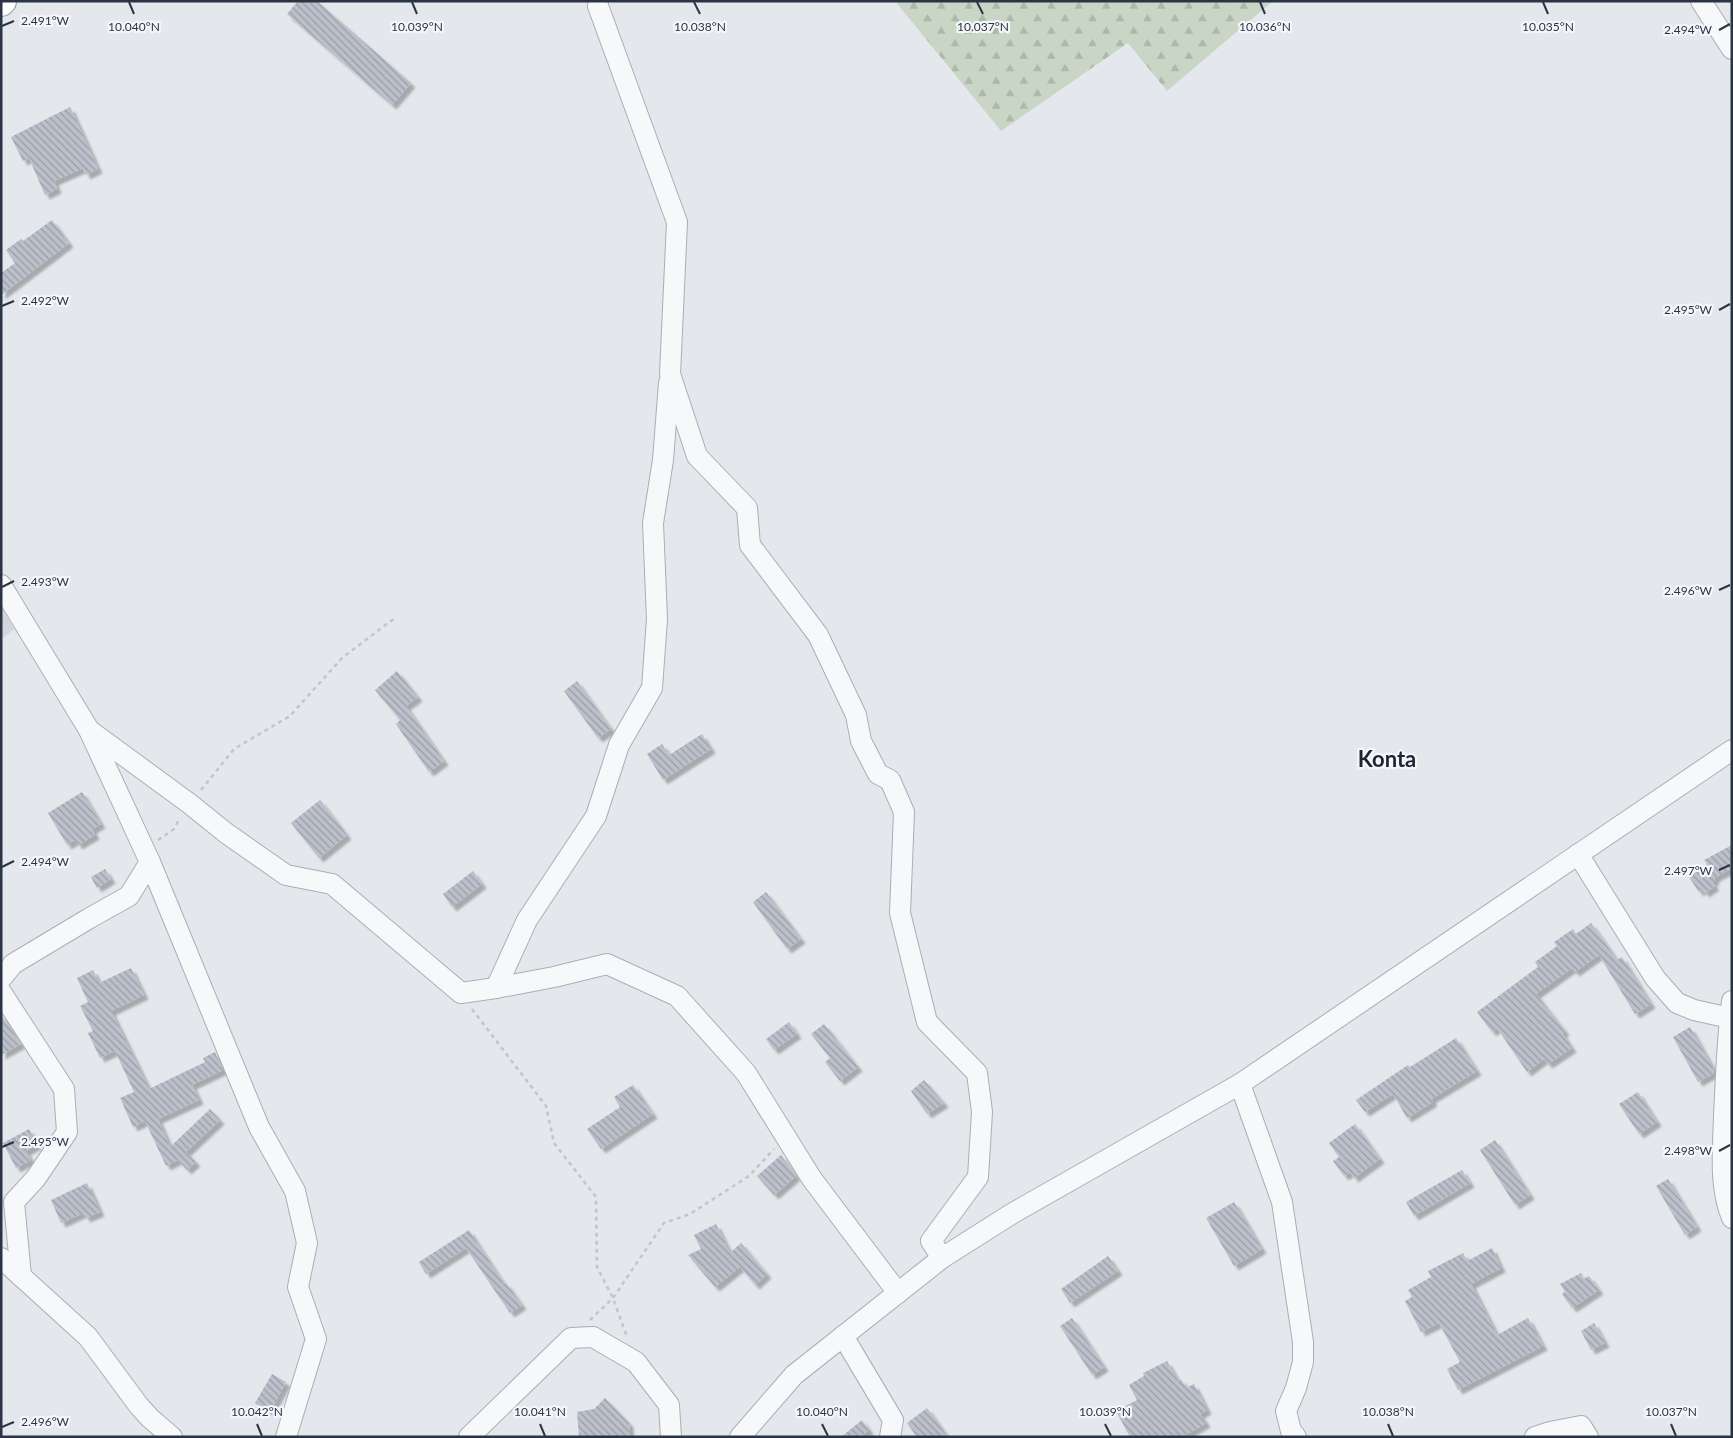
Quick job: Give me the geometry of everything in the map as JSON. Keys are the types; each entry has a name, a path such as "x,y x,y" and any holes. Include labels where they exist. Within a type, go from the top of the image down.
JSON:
{"street":[{"path":"1701,1 1732,49"},
{"path":"496,988 527,920 596,816 619,745 652,688 657,620 653,523 663,460 670,374 676,222 598,6"},
{"path":"670,374 697,456 747,508 750,545 818,635 856,715 861,741 878,774 890,780 904,812 900,913 927,1022 977,1073 982,1112 978,1177 931,1241 942,1258"},
{"path":"1,585 88,730 147,856 259,1127 295,1190 307,1243 298,1287 316,1339 286,1437"},
{"path":"88,730 190,804 226,834 286,875 332,884 461,993 554,977 607,964 677,996 746,1073 812,1178 898,1293"},
{"path":"740,1437 794,1376 942,1258 1013,1212 1240,1084 1732,750"},
{"path":"1578,854 1655,978 1677,1003 1694,1010 1731,1010 1722,1166 1728,1209 1732,1218"},
{"path":"1,979 13,964 129,896 147,856"},
{"path":"1,992 64,1089 65,1098 67,1132 36,1178 14,1202 21,1276"},
{"path":"1240,1084 1282,1202 1303,1342 1303,1362 1296,1388 1286,1411 1291,1431 1296,1437"},
{"path":"1,1258 88,1337 139,1406 172,1437"},
{"path":"843,1336 893,1420 890,1437"},
{"path":"469,1437 570,1338 594,1337 636,1362 670,1405 672,1437"},
{"path":"1535,1437 1581,1426 1588,1437"}],"path":[{"path":"147,856 174,829 190,804 234,749 290,716 342,658 396,617"},
{"path":"461,993 480,1022 546,1106 554,1143 596,1197 596,1268 613,1298 636,1362"},
{"path":"570,1338 613,1298 664,1223 690,1214 749,1176 786,1137"}],"shaded area":[{"path":"1,607 14,629 1,640"}],"green space":[{"path":"895,1 1273,1 1167,91 1128,43 1001,131"}],"building":[{"path":"298,1 317,1 411,83 392,105 287,14"},
{"path":"70,107 98,169 86,175 83,168 54,181 57,189 45,195 29,158 23,161 11,137"},
{"path":"52,220 69,243 1,295 1,273 15,263 6,250 21,239 23,241"},
{"path":"397,671 418,697 406,706 444,761 429,772 396,724 400,720 375,690"},
{"path":"577,681 611,729 598,738 564,691"},
{"path":"702,734 711,749 663,780 647,754 662,744 669,755"},
{"path":"82,792 101,824 92,829 95,835 78,845 75,840 67,845 48,813"},
{"path":"320,800 347,835 319,858 291,823"},
{"path":"1732,845 1732,868 1714,878 1715,880 1712,882 1715,886 1705,893 1702,889 1699,892 1689,877 1707,864 1704,860"},
{"path":"105,869 111,879 97,888 91,877"},
{"path":"473,871 482,884 452,907 443,894"},
{"path":"766,892 801,939 787,949 753,902"},
{"path":"1591,923 1617,960 1622,957 1651,1004 1635,1014 1599,955 1575,972 1572,968 1536,994 1565,1031 1562,1033 1572,1048 1548,1064 1544,1059 1527,1072 1497,1028 1492,1032 1477,1012 1538,967 1535,962 1557,946 1554,942 1573,929 1576,934"},
{"path":"131,968 144,995 111,1011 149,1089 205,1062 203,1058 215,1052 223,1070 192,1085 199,1100 158,1119 170,1147 210,1109 220,1120 186,1152 196,1162 187,1170 178,1160 166,1166 145,1121 133,1127 120,1098 134,1092 115,1051 100,1058 88,1033 93,1031 80,1006 88,1002 77,978 93,970 99,983"},
{"path":"1,1014 21,1044 1,1055"},
{"path":"789,1022 797,1034 774,1050 766,1039"},
{"path":"824,1024 858,1067 840,1081 825,1062 830,1058 811,1034"},
{"path":"1690,1027 1714,1070 1714,1073 1698,1082 1673,1037"},
{"path":"1456,1038 1477,1071 1431,1099 1433,1102 1407,1118 1393,1094 1365,1112 1356,1100 1408,1065 1410,1067"},
{"path":"924,1080 944,1103 927,1114 911,1091"},
{"path":"633,1085 653,1114 601,1149 587,1129 620,1107 614,1097"},
{"path":"1638,1092 1657,1122 1639,1134 1619,1104"},
{"path":"1355,1124 1380,1159 1354,1178 1350,1172 1344,1176 1333,1161 1339,1157 1329,1143"},
{"path":"29,1129 37,1145 26,1151 31,1160 16,1168 3,1143"},
{"path":"1495,1140 1530,1195 1515,1205 1480,1150"},
{"path":"781,1155 796,1176 774,1195 757,1176"},
{"path":"1462,1170 1470,1183 1414,1216 1406,1202"},
{"path":"1668,1179 1697,1227 1685,1235 1656,1186"},
{"path":"87,1183 100,1212 86,1218 83,1213 61,1223 51,1200"},
{"path":"1234,1202 1262,1249 1234,1266 1206,1218"},
{"path":"716,1224 730,1253 741,1243 767,1274 755,1285 740,1267 715,1287 688,1255 701,1249 694,1235"},
{"path":"469,1230 504,1284 506,1283 522,1305 510,1313 466,1248 426,1274 419,1262"},
{"path":"1492,1248 1501,1268 1471,1284 1497,1335 1528,1318 1543,1346 1458,1390 1447,1369 1460,1362 1439,1323 1421,1332 1405,1301 1412,1297 1408,1290 1431,1277 1428,1271 1463,1253 1467,1261"},
{"path":"1108,1256 1118,1271 1070,1303 1061,1289"},
{"path":"1581,1273 1584,1279 1589,1276 1599,1290 1572,1308 1562,1294 1565,1292 1560,1284"},
{"path":"1072,1318 1104,1367 1092,1375 1060,1326"},
{"path":"1594,1323 1605,1343 1591,1350 1581,1331"},
{"path":"1167,1361 1178,1381 1181,1379 1186,1388 1194,1384 1207,1410 1200,1414 1206,1423 1182,1437 1130,1437 1116,1411 1137,1400 1129,1385 1144,1376 1143,1373"},
{"path":"272,1374 286,1382 270,1412 255,1403"},
{"path":"605,1398 629,1423 630,1437 579,1437 577,1412 594,1409"},
{"path":"927,1408 948,1437 917,1437 907,1423"},
{"path":"862,1420 869,1430 861,1437 841,1437"}],"district":[{"name":"Konta","path":"1387,758"}]}
